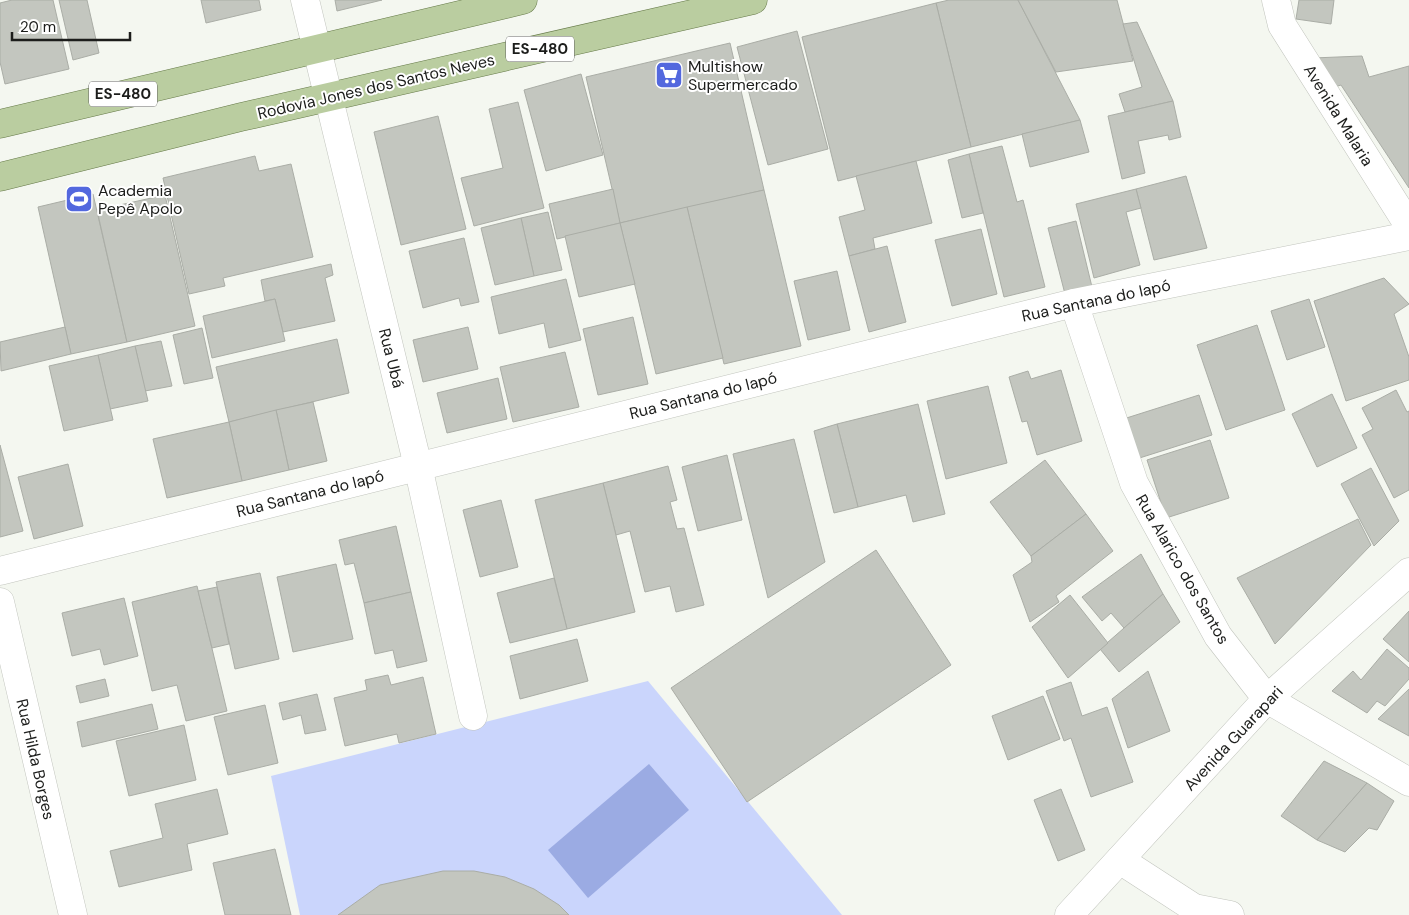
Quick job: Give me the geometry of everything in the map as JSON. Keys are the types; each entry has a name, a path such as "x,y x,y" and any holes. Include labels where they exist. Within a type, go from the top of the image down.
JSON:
{"main road":[{"name":"ES-480","path":"0,124 523,0"},
{"name":"Rodovia Jones dos Santos Neves","path":"0,177 241,116 752,0"}],"street":[{"name":"Rua Ubá","path":"305,0 418,466 474,716"},
{"name":"Avenida Malaria","path":"1276,0 1282,25 1409,226"},
{"name":"Rua Santana do Iapó","path":"0,571 1074,303 1409,236"},
{"name":"Rua Alarico dos Santos","path":"1074,303 1134,483 1218,636 1267,699 1409,782"},
{"name":"Avenida Guarapari","path":"1069,915 1267,699 1409,572"},
{"name":"Rua Hilda Borges","path":"0,602 73,915"},
{"path":"1120,860 1194,908 1230,915"}],"shaded area":[{"path":"648,681 842,915 300,915 271,776"},
{"path":"649,764 689,810 588,898 548,850"}],"building":[{"path":"12,0 53,0 69,69 5,84 0,62 0,3"},
{"path":"59,0 87,0 99,53 73,60"},
{"path":"201,0 259,0 261,10 206,23"},
{"path":"335,0 382,0 337,11"},
{"path":"949,0 1018,0 1080,120 971,147 936,3"},
{"path":"1018,0 1117,0 1133,61 1056,72"},
{"path":"1299,0 1334,0 1331,24 1296,19"},
{"path":"936,3 971,147 838,181 802,37"},
{"path":"1137,22 1173,101 1125,112 1119,94 1142,87 1123,24"},
{"path":"797,31 828,149 768,165 737,47"},
{"path":"730,43 764,190 620,223 586,77"},
{"path":"1362,56 1369,77 1409,66 1409,188 1341,85 1326,90 1313,58"},
{"path":"581,74 603,155 546,171 524,90"},
{"path":"1173,101 1181,137 1169,140 1168,135 1138,141 1145,173 1122,179 1108,116"},
{"path":"518,102 544,208 474,226 461,178 503,168 489,109"},
{"path":"438,116 466,229 401,245 374,132"},
{"path":"1080,120 1089,152 1030,167 1022,134"},
{"path":"1002,146 1017,202 1023,200 1045,287 1004,297 969,154"},
{"path":"969,154 983,213 962,218 948,160"},
{"path":"255,156 259,171 291,164 313,257 223,278 225,286 189,294 163,178"},
{"path":"916,161 932,223 873,238 875,249 849,256 839,217 865,210 856,176"},
{"path":"1186,176 1207,248 1154,260 1136,189"},
{"path":"613,189 620,223 557,239 549,204"},
{"path":"1136,189 1141,208 1126,212 1140,265 1094,278 1076,204"},
{"path":"764,190 801,346 724,364 687,207"},
{"path":"93,194 127,342 71,354 38,207"},
{"path":"165,195 195,326 127,342 97,210"},
{"path":"687,207 723,358 656,374 620,223"},
{"path":"548,212 562,270 534,276 521,218"},
{"path":"521,218 534,276 495,285 481,228"},
{"path":"1076,221 1092,287 1065,294 1048,228"},
{"path":"620,223 635,284 579,297 565,236"},
{"path":"981,229 997,294 952,306 935,240"},
{"path":"464,238 479,302 461,306 459,298 423,308 409,251"},
{"path":"887,246 906,322 869,332 849,256"},
{"path":"331,264 333,275 325,278 335,321 283,332 275,299 265,301 261,280"},
{"path":"837,271 850,330 808,340 794,281"},
{"path":"1384,278 1409,304 1394,314 1409,357 1409,380 1346,401 1314,301"},
{"path":"566,279 581,340 549,348 544,323 499,334 491,297"},
{"path":"275,299 285,341 212,358 203,316"},
{"path":"1309,299 1325,347 1287,360 1271,311"},
{"path":"633,317 648,384 598,395 583,329"},
{"path":"1257,325 1285,410 1226,430 1197,345"},
{"path":"65,327 71,354 1,371 0,342"},
{"path":"468,327 478,369 423,382 413,340"},
{"path":"202,328 213,378 184,384 173,335"},
{"path":"337,339 349,393 229,422 216,367"},
{"path":"161,341 172,386 145,391 135,346"},
{"path":"135,346 148,401 110,409 98,355"},
{"path":"565,352 579,407 513,422 500,367"},
{"path":"98,355 113,420 64,431 49,366"},
{"path":"1061,370 1082,441 1037,455 1027,421 1022,422 1009,377 1028,371 1031,379"},
{"path":"498,378 507,419 447,433 437,393"},
{"path":"988,386 1007,463 946,479 927,401"},
{"path":"1396,390 1407,412 1409,411 1409,490 1394,498 1362,435 1373,429 1362,408"},
{"path":"1332,394 1357,448 1317,467 1292,414"},
{"path":"1199,395 1212,435 1130,461 1117,421"},
{"path":"313,402 327,461 289,470 276,410"},
{"path":"918,404 945,514 913,522 906,495 858,507 837,424"},
{"path":"276,410 289,470 242,481 229,422"},
{"path":"229,422 242,481 167,498 153,439"},
{"path":"837,424 858,507 834,513 814,431"},
{"path":"794,439 825,562 768,598 733,454"},
{"path":"1210,440 1229,498 1166,518 1147,460"},
{"path":"0,445 23,531 0,537"},
{"path":"727,455 742,520 698,531 682,467"},
{"path":"1045,460 1086,514 1031,556 990,502"},
{"path":"68,464 83,526 34,539 18,477"},
{"path":"668,466 677,500 670,502 677,529 684,528 704,605 676,612 670,586 645,592 630,531 616,535 603,483"},
{"path":"1371,468 1399,521 1374,546 1341,484"},
{"path":"603,483 635,612 567,629 535,500"},
{"path":"501,500 518,567 480,577 463,510"},
{"path":"1086,514 1113,551 1056,596 1059,602 1030,622 1013,575 1032,562 1031,556"},
{"path":"1358,519 1371,545 1275,644 1237,578"},
{"path":"396,526 411,592 364,603 354,563 345,565 339,540"},
{"path":"876,550 951,665 747,802 671,688"},
{"path":"1141,554 1163,594 1124,628 1111,613 1102,621 1082,597"},
{"path":"336,564 353,639 293,652 277,577"},
{"path":"260,573 279,659 235,669 216,582"},
{"path":"554,578 567,629 510,643 497,593"},
{"path":"197,586 227,711 186,721 177,685 152,691 132,602"},
{"path":"217,587 229,644 212,648 198,591"},
{"path":"411,592 427,661 397,668 393,650 375,654 364,603"},
{"path":"1163,594 1180,622 1119,672 1100,649"},
{"path":"1070,595 1108,643 1068,678 1032,627"},
{"path":"124,598 138,656 104,665 100,649 72,656 62,613"},
{"path":"1409,611 1409,662 1383,639"},
{"path":"577,639 588,681 520,699 510,656"},
{"path":"1387,649 1409,668 1409,679 1385,706 1377,701 1367,713 1332,691 1353,671 1361,680"},
{"path":"1148,671 1170,731 1128,748 1112,699"},
{"path":"388,675 391,685 423,677 436,734 399,743 397,734 345,746 334,698 367,690 365,680"},
{"path":"105,679 109,696 80,703 76,686"},
{"path":"1071,682 1082,716 1107,707 1133,782 1091,797 1071,738 1064,741 1046,691"},
{"path":"1409,689 1409,736 1378,719"},
{"path":"317,694 326,730 305,734 301,715 283,720 279,703"},
{"path":"1043,696 1060,739 1008,760 992,716"},
{"path":"152,704 158,729 82,747 77,722"},
{"path":"265,705 278,763 228,775 214,717"},
{"path":"184,725 196,780 129,796 116,741"},
{"path":"1324,761 1367,783 1317,840 1281,816"},
{"path":"1367,783 1394,801 1377,830 1369,828 1345,852 1317,840"},
{"path":"217,789 228,834 187,844 192,870 119,887 110,851 163,838 155,804"},
{"path":"1061,789 1085,850 1058,861 1034,800"},
{"path":"275,849 291,915 225,915 213,863"},
{"path":"443,871 474,871 505,877 534,889 559,905 569,915 338,915 380,885"}],"place":[{"name":"Multishow Supermercado","path":"669,75"},
{"name":"Academia Pepê Apolo","path":"79,199"}]}
